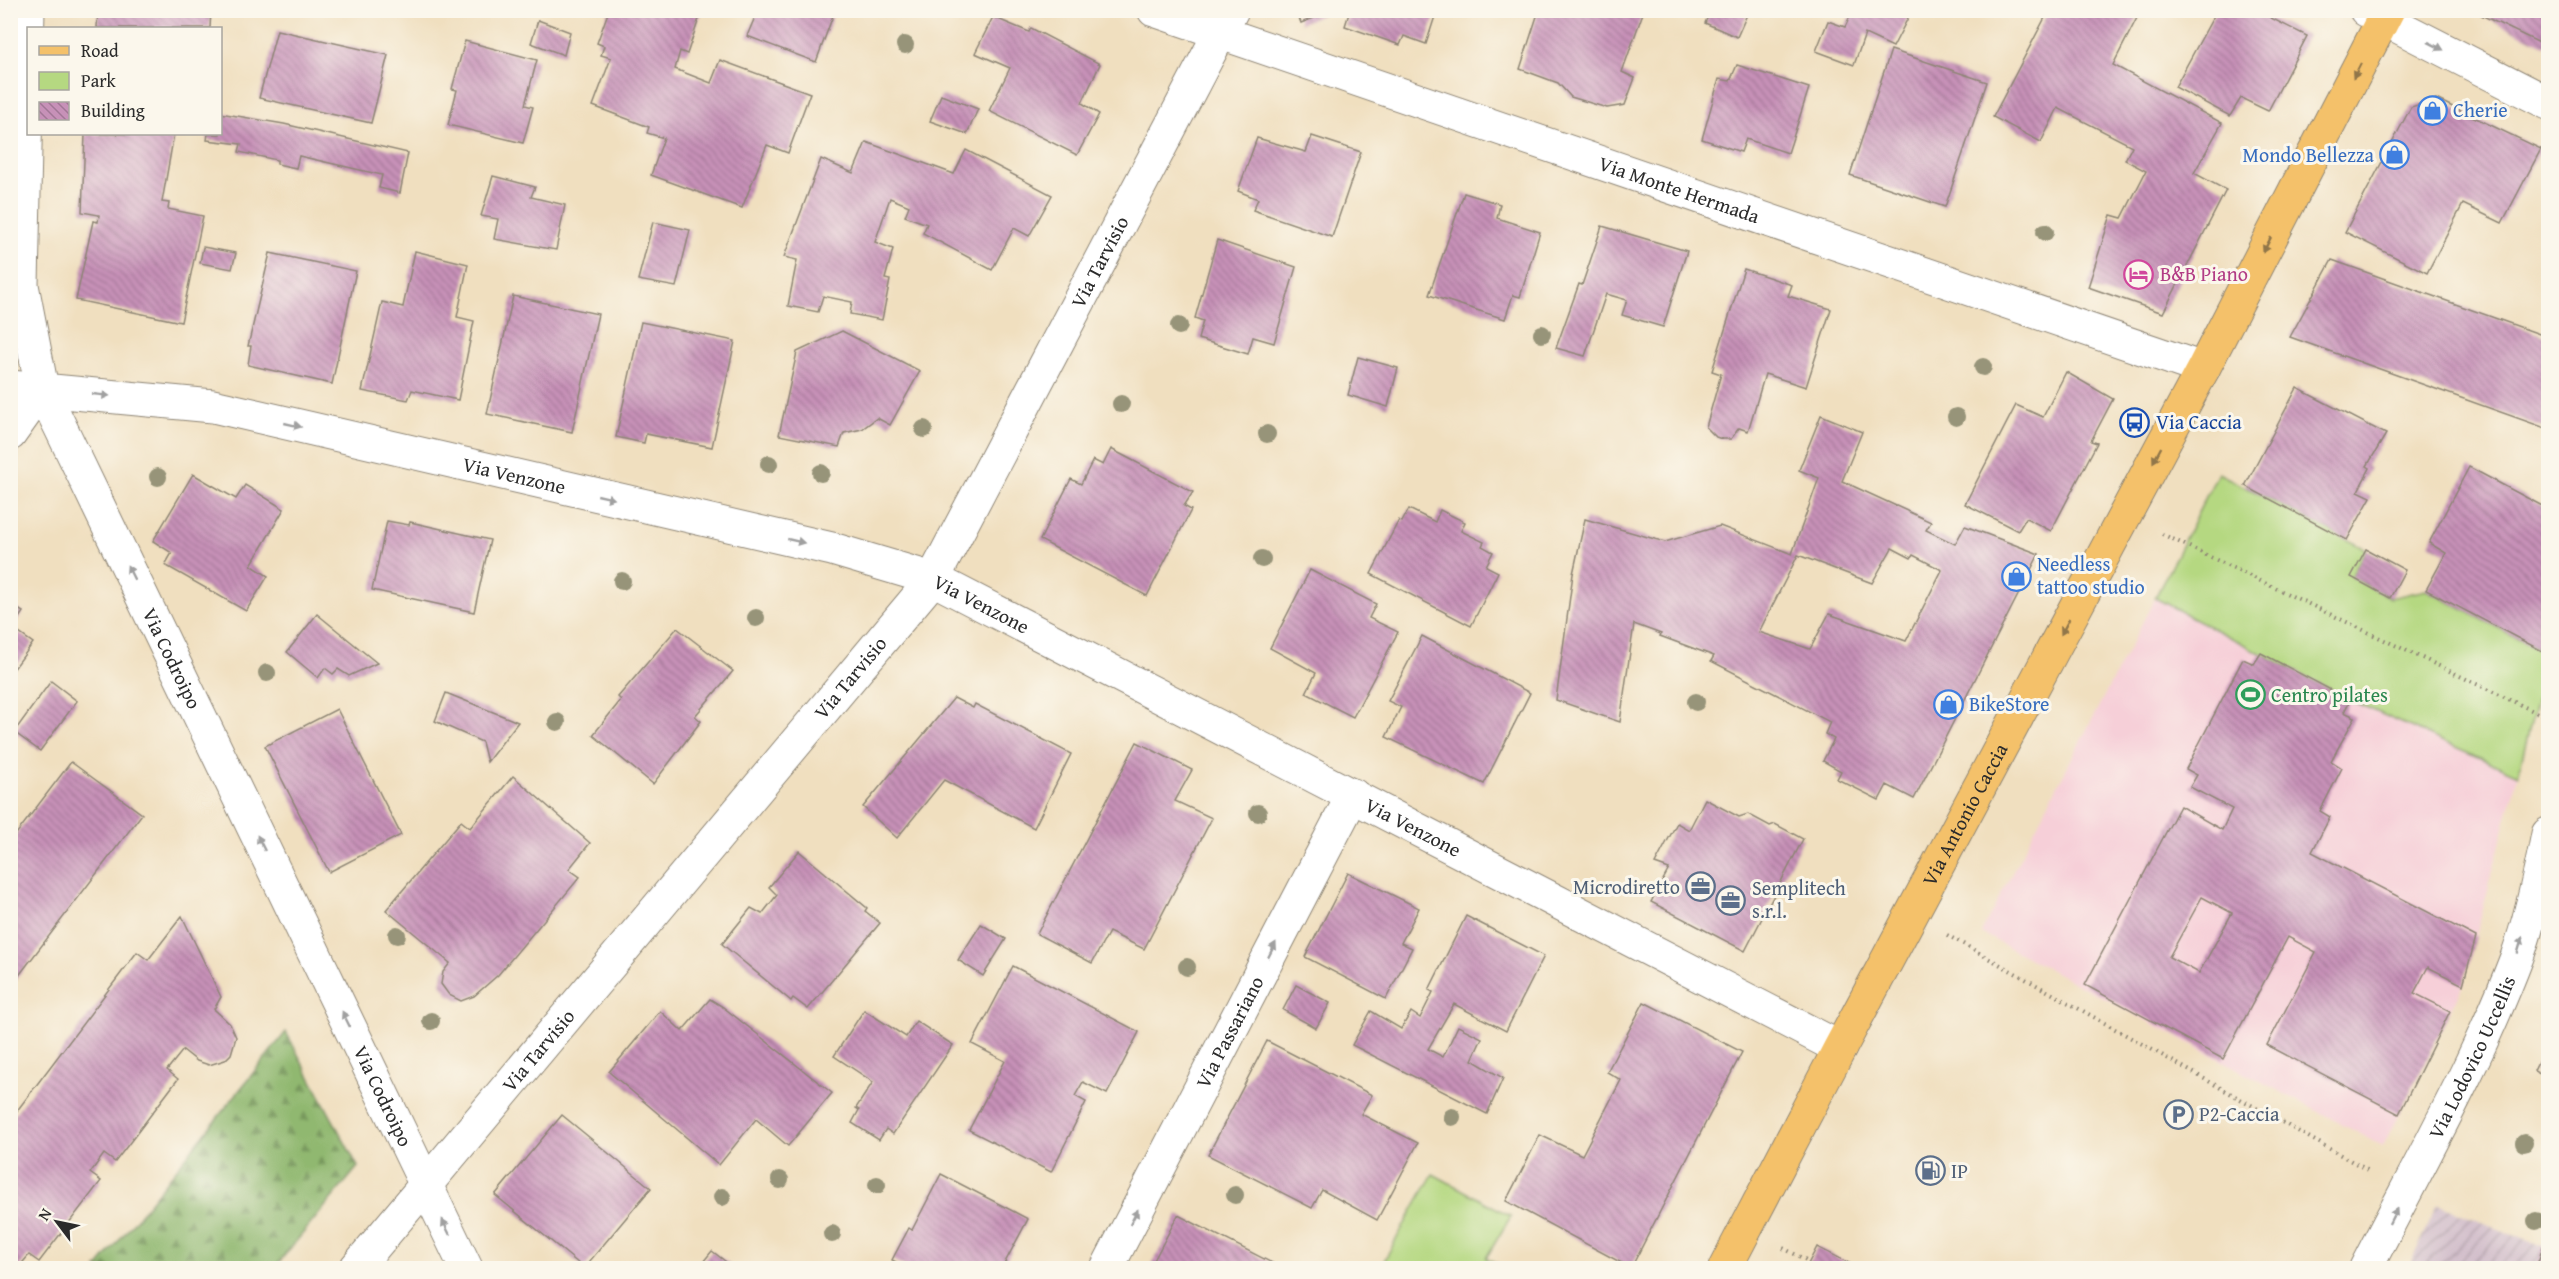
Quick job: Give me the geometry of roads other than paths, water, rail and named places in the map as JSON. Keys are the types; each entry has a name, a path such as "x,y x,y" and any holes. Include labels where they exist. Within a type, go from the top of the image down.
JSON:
{"main road":[{"name":"Via Antonio Caccia","path":"1725,1269 1840,1048 2203,369 2379,14"}],"street":[{"name":"Via Monte Hermada","path":"1154,10 1226,22 2203,369"},
{"path":"2379,14 2548,103"},
{"name":"Via Tarvisio","path":"356,1269 933,579 1226,22"},
{"name":"Via Codroipo","path":"22,30 22,285 26,388 466,1269"},
{"path":"10,434 26,388"},
{"name":"Via Venzone","path":"26,388 213,406 832,549 933,579 1840,1048"},
{"name":"Via Passariano","path":"1107,1269 1353,795"},
{"name":"Via Lodovico Uccellis","path":"2366,1269 2487,1029 2517,955 2537,885 2548,834"}],"place":[{"name":"Cherie","path":"2432,110"},
{"name":"Mondo Bellezza","path":"2395,155"},
{"name":"B&B Piano","path":"2139,274"},
{"name":"Via Caccia","path":"2135,422"},
{"name":"Needless tattoo studio","path":"2016,576"},
{"name":"Centro pilates","path":"2250,695"},
{"name":"BikeStore","path":"1948,704"},
{"name":"Microdiretto","path":"1701,887"},
{"name":"Semplitech s.r.l.","path":"1731,900"},
{"name":"P2-Caccia","path":"2178,1114"},
{"name":"IP","path":"1930,1171"}]}
